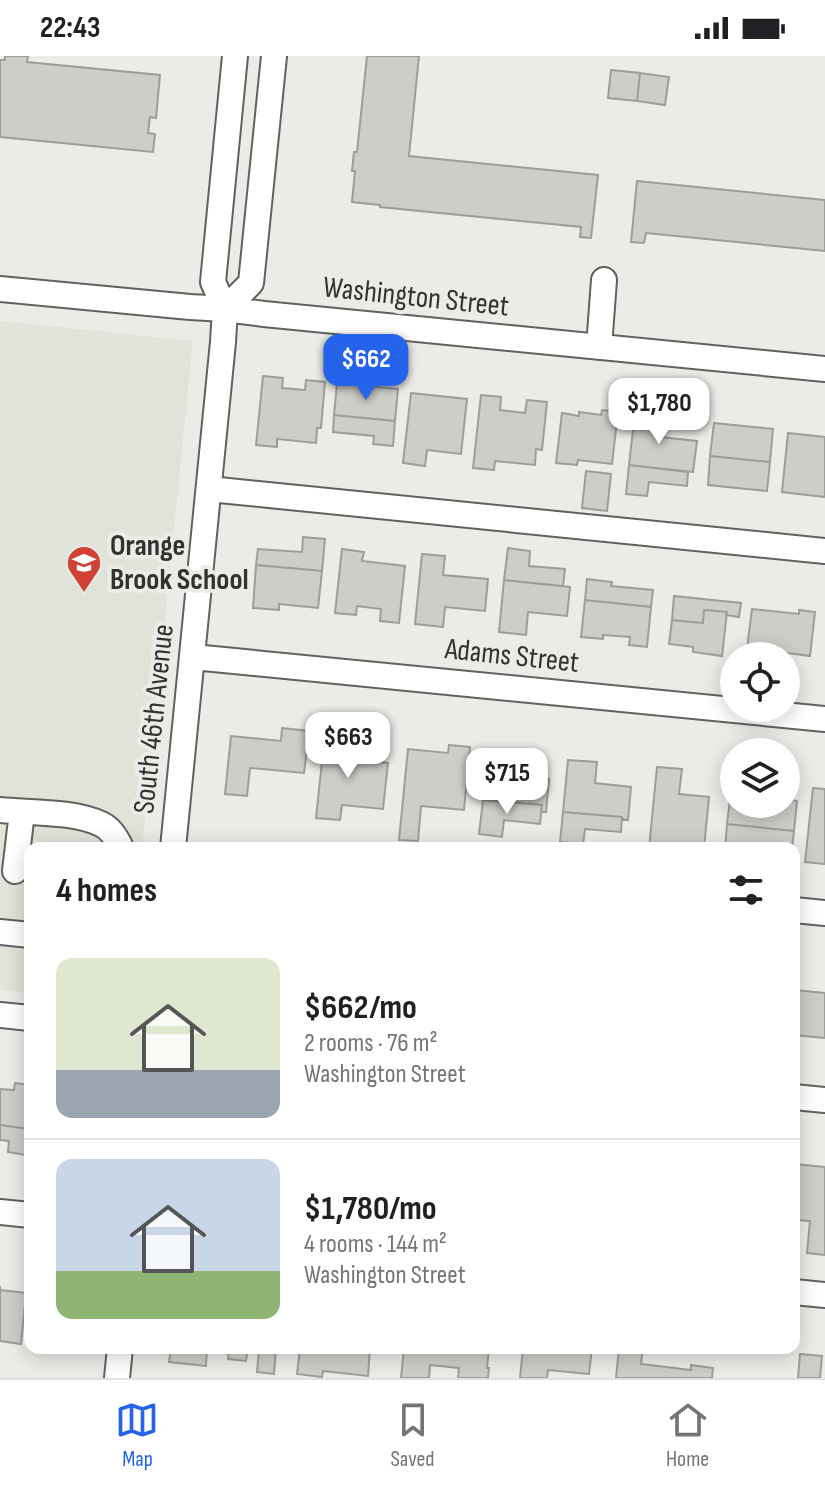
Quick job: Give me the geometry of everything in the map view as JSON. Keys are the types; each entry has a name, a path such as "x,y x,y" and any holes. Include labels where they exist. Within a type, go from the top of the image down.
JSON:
{"street":[{"name":"South 46th Avenue","path":"174,842 225,309 213,282 235,56"},
{"path":"225,309 251,283 274,56"},
{"path":"599,347 604,280"},
{"name":"Washington Street","path":"0,289 825,369"},
{"path":"209,489 825,551"},
{"name":"Adams Street","path":"193,657 825,719"},
{"path":"15,871 11,811 69,816 104,825 118,842"},
{"path":"800,911 825,913"},
{"path":"0,932 24,934"},
{"path":"0,1015 24,1017"},
{"path":"800,1098 825,1100"},
{"path":"0,1212 24,1214"},
{"path":"800,1293 825,1295"},
{"path":"117,1378 119,1354"}],"shaded area":[{"name":"Orange Brook School","path":"0,321 193,341 143,842 24,842 24,992 0,990"}],"building":[{"path":"5,56 28,56 27,62 160,75 156,118 150,117 148,133 155,134 153,152 0,137 0,60 5,60"},
{"path":"367,56 419,56 409,156 598,175 591,238 580,237 581,227 352,202 355,171 352,171 354,152 357,152"},
{"path":"611,70 640,73 637,101 608,98"},
{"path":"640,73 669,77 665,105 637,101"},
{"path":"637,181 825,200 825,251 646,233 644,243 631,242"},
{"path":"263,376 283,378 282,388 305,390 306,380 325,382 321,428 317,428 316,443 277,439 277,447 256,445"},
{"path":"337,383 398,389 395,421 334,415"},
{"path":"411,393 467,399 461,454 427,450 425,466 403,463"},
{"path":"481,395 501,397 500,410 525,413 527,400 547,402 542,450 536,449 535,465 495,461 494,470 473,468"},
{"path":"602,410 618,412 612,464 578,460 577,465 556,463 562,413 601,415"},
{"path":"635,412 662,414 660,437 697,441 693,472 629,465"},
{"path":"334,415 395,421 393,446 373,444 374,436 333,432"},
{"path":"714,423 773,429 770,462 710,456"},
{"path":"788,433 825,437 825,497 782,492"},
{"path":"710,456 770,462 767,491 708,485"},
{"path":"629,465 688,472 687,486 649,482 647,496 626,494"},
{"path":"586,471 611,474 607,511 582,508"},
{"path":"303,537 325,539 322,571 256,565 258,549 302,552"},
{"path":"508,548 530,551 529,566 565,569 563,586 504,580"},
{"path":"342,549 364,552 362,561 405,566 399,623 380,621 381,609 357,606 356,615 335,613"},
{"path":"422,554 445,556 443,575 488,579 485,611 445,607 443,627 415,624"},
{"path":"256,565 322,571 318,608 279,604 279,610 253,608"},
{"path":"587,579 612,582 611,586 653,590 651,607 585,600"},
{"path":"504,580 570,587 567,616 528,612 526,635 499,632"},
{"path":"674,596 741,603 739,617 726,615 727,612 704,610 703,623 672,620"},
{"path":"585,600 651,607 647,647 629,645 630,637 581,637"},
{"path":"752,609 799,614 799,610 815,612 810,656 800,655 800,642 748,642"},
{"path":"704,610 727,612 720,656 693,652 693,647 669,644 672,620 703,623"},
{"path":"282,728 309,731 304,773 250,768 247,796 225,794 231,736 281,741"},
{"path":"325,733 352,736 350,759 388,763 383,809 342,805 340,820 316,818"},
{"path":"449,745 470,747 464,810 421,806 418,841 399,840 408,749 448,753"},
{"path":"488,749 515,752 512,775 549,779 546,812 541,812 542,805 483,800"},
{"path":"568,760 597,762 595,783 631,787 628,820 563,812"},
{"path":"657,767 682,769 679,794 709,797 705,842 650,842"},
{"path":"813,788 825,789 825,864 805,862"},
{"path":"483,800 542,805 540,824 504,820 502,837 479,834"},
{"path":"563,812 622,817 621,832 585,829 583,842 560,842"},
{"path":"728,818 795,818 794,831 727,824"},
{"path":"727,824 794,831 793,842 726,842"},
{"path":"800,991 825,993 825,1038 800,1036"},
{"path":"15,1083 24,1084 24,1128 0,1125 0,1089 14,1090"},
{"path":"0,1125 24,1128 24,1155 8,1152 9,1141 0,1140"},
{"path":"800,1165 825,1167 825,1255 807,1253 810,1221 800,1220"},
{"path":"0,1290 24,1293 21,1344 0,1341"},
{"path":"170,1354 207,1354 206,1366 169,1362"},
{"path":"228,1354 247,1354 246,1361 228,1359"},
{"path":"259,1354 276,1354 274,1374 257,1372"},
{"path":"299,1354 370,1354 368,1376 323,1371 322,1377 297,1374"},
{"path":"403,1354 488,1354 488,1378 458,1378 459,1368 430,1365 429,1378 401,1378"},
{"path":"522,1354 591,1354 589,1374 548,1370 547,1378 520,1378"},
{"path":"618,1354 642,1354 641,1364 691,1370 691,1365 713,1368 712,1378 616,1378"},
{"path":"800,1354 822,1356 820,1378 798,1378"}],"place":[{"name":"Orange Brook School","path":"84,594"}]}
